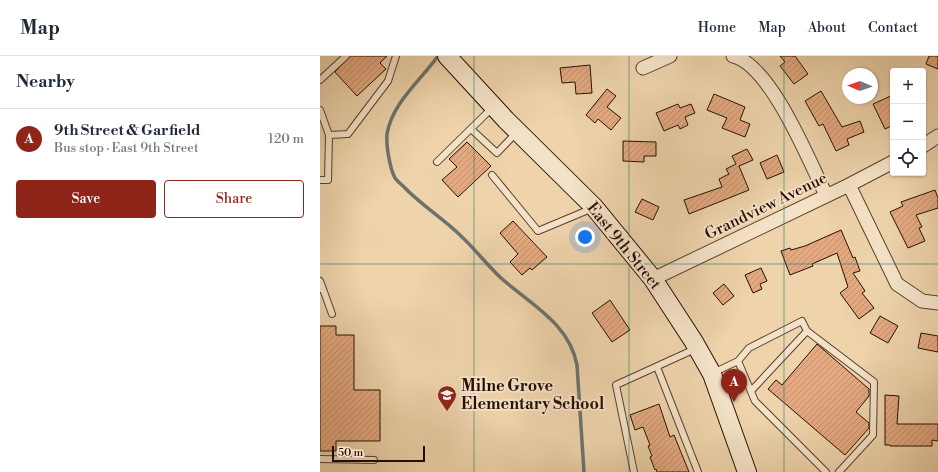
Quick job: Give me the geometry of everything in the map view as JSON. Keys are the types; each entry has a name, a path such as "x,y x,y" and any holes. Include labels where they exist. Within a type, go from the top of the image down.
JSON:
{"main road":[{"name":"East 9th Street","path":"447,56 518,132 594,208 653,279 712,374 747,472"}],"street":[{"path":"643,68 670,56"},
{"path":"733,56 761,74 778,98 826,195"},
{"path":"926,144 938,136"},
{"name":"Grandview Avenue","path":"653,279 849,185 890,164"},
{"path":"849,185 897,284 922,300 938,304"}],"lane":[{"path":"320,80 346,56"},
{"path":"329,135 348,134 388,81 396,56"},
{"path":"437,162 494,107"},
{"path":"320,110 329,135 328,180 320,180"},
{"path":"471,129 497,153 518,132"},
{"path":"492,175 538,230 594,208"},
{"path":"320,281 332,314"},
{"path":"712,374 738,361 749,348 802,321 807,331 874,382 873,435 838,472"},
{"path":"751,391 807,331"},
{"path":"634,472 616,385 697,349"},
{"path":"738,361 755,401 826,472"},
{"path":"657,367 698,472"},
{"path":"320,459 374,460"}],"building":[{"path":"350,56 387,56 380,63 386,69 357,96 335,72"},
{"path":"780,56 795,56 808,74 794,84 780,66 785,62"},
{"path":"929,56 938,56 938,69 926,64"},
{"path":"590,65 592,93 576,94 575,82 562,83 560,68"},
{"path":"607,89 616,96 607,107 621,118 611,130 598,119 595,123 586,115"},
{"path":"821,91 842,127 860,121 864,132 847,139 849,145 836,151 823,124 819,126 805,101"},
{"path":"714,94 745,107 740,120 750,124 745,137 722,128 727,118 707,110"},
{"path":"890,96 890,126 885,129 873,104 878,104 878,102"},
{"path":"678,104 680,108 691,104 695,113 685,117 688,125 680,129 678,125 664,131 656,113"},
{"path":"623,141 656,142 656,156 644,156 644,162 623,161"},
{"path":"467,142 491,166 458,197 442,180 457,167 449,159"},
{"path":"747,149 753,160 739,166 749,190 689,214 684,200 722,187 719,179 729,174 726,169 736,164 732,156"},
{"path":"777,155 784,172 767,179 760,163"},
{"path":"935,190 938,198 938,208 916,215 922,227 919,228 925,241 908,248 890,212 903,206 901,202"},
{"path":"642,199 659,207 653,220 635,212"},
{"path":"513,221 547,257 532,270 530,268 522,275 510,262 518,254 500,233"},
{"path":"841,230 853,258 855,257 860,271 853,273 865,291 862,293 874,308 859,319 840,293 848,287 837,253 812,264 813,266 790,275 781,251 805,246"},
{"path":"761,268 767,281 760,284 762,289 753,293 745,275"},
{"path":"724,284 734,296 723,305 713,293"},
{"path":"610,300 630,330 612,342 592,313"},
{"path":"880,316 898,326 888,343 870,333"},
{"path":"320,326 336,326 336,335 354,335 354,390 380,390 380,441 336,441 336,451 320,451"},
{"path":"921,333 938,336 938,352 918,348"},
{"path":"817,344 869,389 869,396 856,412 869,423 869,428 845,455 768,389 776,380 782,385"},
{"path":"885,395 899,396 897,424 938,424 938,441 932,440 932,446 885,445"},
{"path":"659,404 670,437 674,435 689,472 657,472 650,457 652,456 648,446 650,445 643,427 635,430 630,415"}],"waterway":[{"path":"438,56 408,92 390,123 387,134 387,145 393,174 411,194 461,236 501,278 547,316 566,337 573,350 577,365 584,472"}],"place":[{"name":"9th Street & Garfield","path":"734,402"},
{"name":"Milne Grove Elementary School","path":"447,412"}]}
